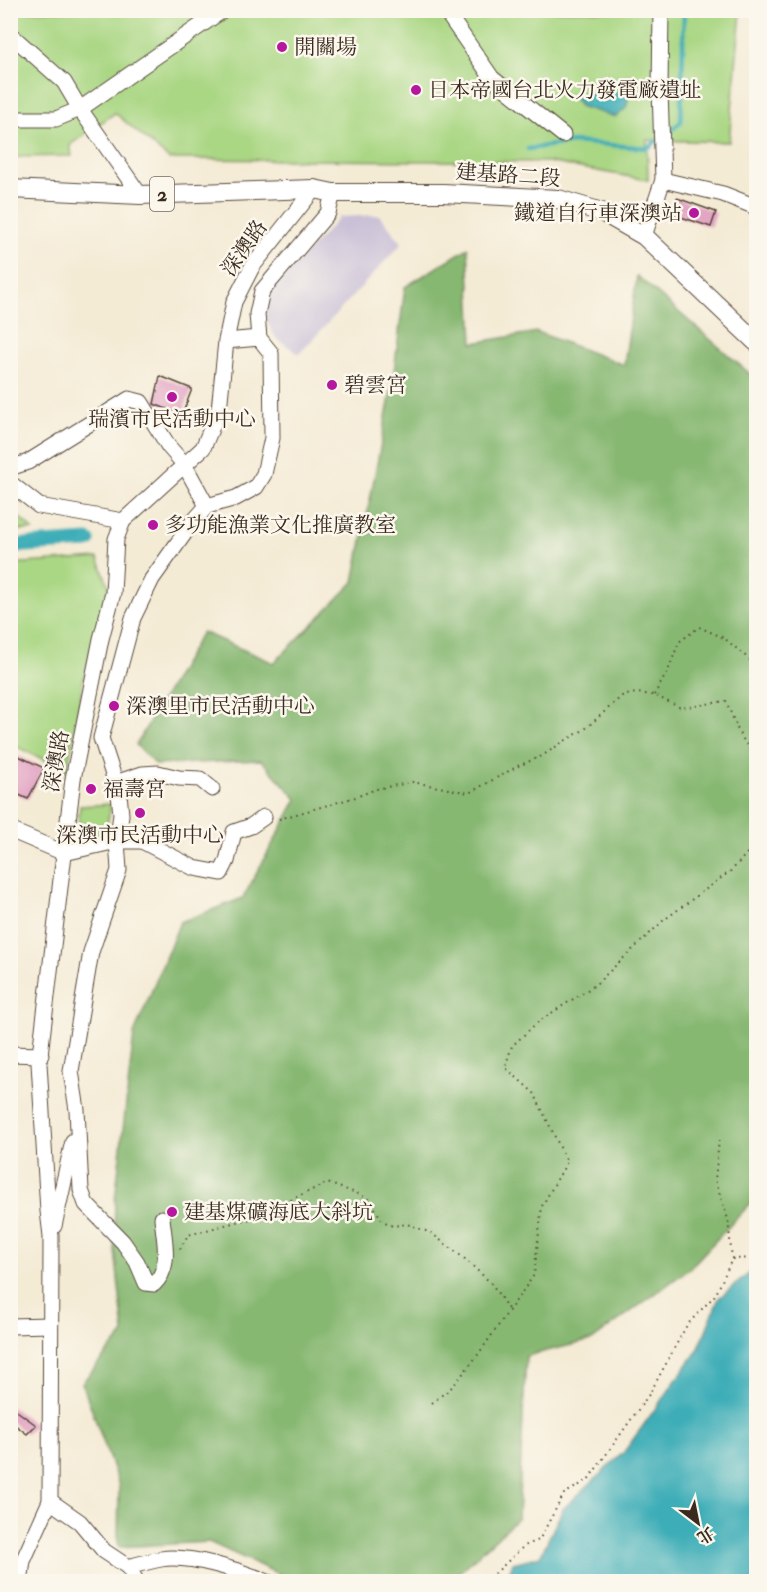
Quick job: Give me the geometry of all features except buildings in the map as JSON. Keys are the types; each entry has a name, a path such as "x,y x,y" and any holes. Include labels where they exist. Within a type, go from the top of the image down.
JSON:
{"main road":[{"name":"2","path":"10,189 140,195 314,189"},
{"name":"建基路二段","path":"314,189 333,193 443,194 558,199 602,212 644,236 756,342"}],"street":[{"path":"10,119 56,119 80,109 223,10"},
{"path":"446,10 492,78 563,135"},
{"path":"644,236 663,180 661,10"},
{"path":"10,34 64,82 140,195"},
{"path":"663,180 723,194 756,207"},
{"name":"深澳路","path":"20,1581 23,1560 50,1501 51,1236 47,1200 40,1055 73,779 101,639 113,592 116,538 123,521 203,448 219,410 226,341 234,302 252,267 314,189"},
{"path":"162,1218 166,1254 162,1276 154,1284 146,1283 123,1242 86,1204 81,1190 77,1110 71,1071 91,952 119,870 117,841 121,815 119,794 101,738 133,618 152,579 192,523 207,507 236,498 256,487 264,474 272,438 271,353 260,338 257,314 262,291 328,213 333,193"},
{"path":"226,341 260,338"},
{"path":"10,468 28,462 129,399 141,402 169,447 184,464 207,507"},
{"path":"10,483 39,506 123,521"},
{"path":"116,783 142,774 158,773 179,778 200,779 212,789"},
{"path":"10,830 64,853 117,841 142,841 194,868 221,873 227,861 234,832 251,826 264,817"},
{"path":"10,1054 40,1055"},
{"path":"51,1236 77,1123"},
{"path":"10,1326 50,1325"},
{"path":"50,1501 80,1522 104,1551 128,1567 137,1581"},
{"path":"128,1567 162,1558 181,1558 204,1562 268,1581"}],"path":[{"path":"654,695 668,671 679,642 699,627 724,639 756,665"},
{"path":"264,817 280,820 376,789 413,782 469,793 518,766 542,756 585,729 622,696 636,693 654,695 681,708 726,702 739,733 756,759"},
{"path":"432,1403 453,1386 477,1356 534,1275 542,1206 567,1162 534,1093 505,1067 512,1046 539,1021 595,985 664,920 732,870 756,843"},
{"path":"486,1581 524,1546 538,1540 564,1494 588,1480 650,1393 687,1325 717,1294 732,1259 728,1219 715,1180 719,1140"},
{"path":"178,1251 188,1235 268,1216 294,1198 327,1183 370,1200 382,1221 392,1226 407,1224 431,1233 465,1259 492,1284 508,1309"},
{"path":"732,1259 756,1258"}],"shaded area":[{"path":"379,215 402,243 299,354 276,338 263,314 266,296 340,217"}],"green space":[{"path":"10,11 741,11 729,142 647,140 648,180 548,162 169,159 115,113 70,145 72,156 11,157"},
{"path":"468,248 473,343 537,332 624,365 637,276 756,379 756,1201 750,1204 689,1269 592,1340 526,1356 518,1518 450,1581 294,1581 209,1542 118,1547 119,1485 82,1383 124,1333 114,1241 115,1200 134,1034 180,922 243,898 297,799 261,760 156,765 136,745 202,632 274,663 354,582 392,387 405,287"},
{"path":"11,510 33,530 11,530"},
{"path":"98,558 109,587 84,677 67,771 11,744 10,564"},
{"path":"111,804 105,837 77,839 80,806"}],"water":[{"path":"630,92 626,108 615,117 580,106 574,97 578,94"},
{"path":"756,1268 756,1581 505,1581 513,1563 540,1556 563,1509 624,1452 698,1350 719,1298"}],"waterway":[{"path":"665,135 681,122 684,10"},
{"path":"528,149 573,142 647,148 658,140"},
{"path":"10,546 88,541"}],"place":[{"name":"開關場","path":"282,47"},
{"name":"日本帝國台北火力發電廠遺址","path":"416,90"},
{"name":"鐵道自行車深澳站","path":"694,213"},
{"name":"碧雲宮","path":"332,385"},
{"name":"瑞濱市民活動中心","path":"172,397"},
{"name":"多功能漁業文化推廣教室","path":"153,525"},
{"name":"深澳里市民活動中心","path":"114,706"},
{"name":"福壽宮","path":"91,789"},
{"name":"深澳市民活動中心","path":"140,813"},
{"name":"建基煤礦海底大斜坑","path":"172,1212"}]}
